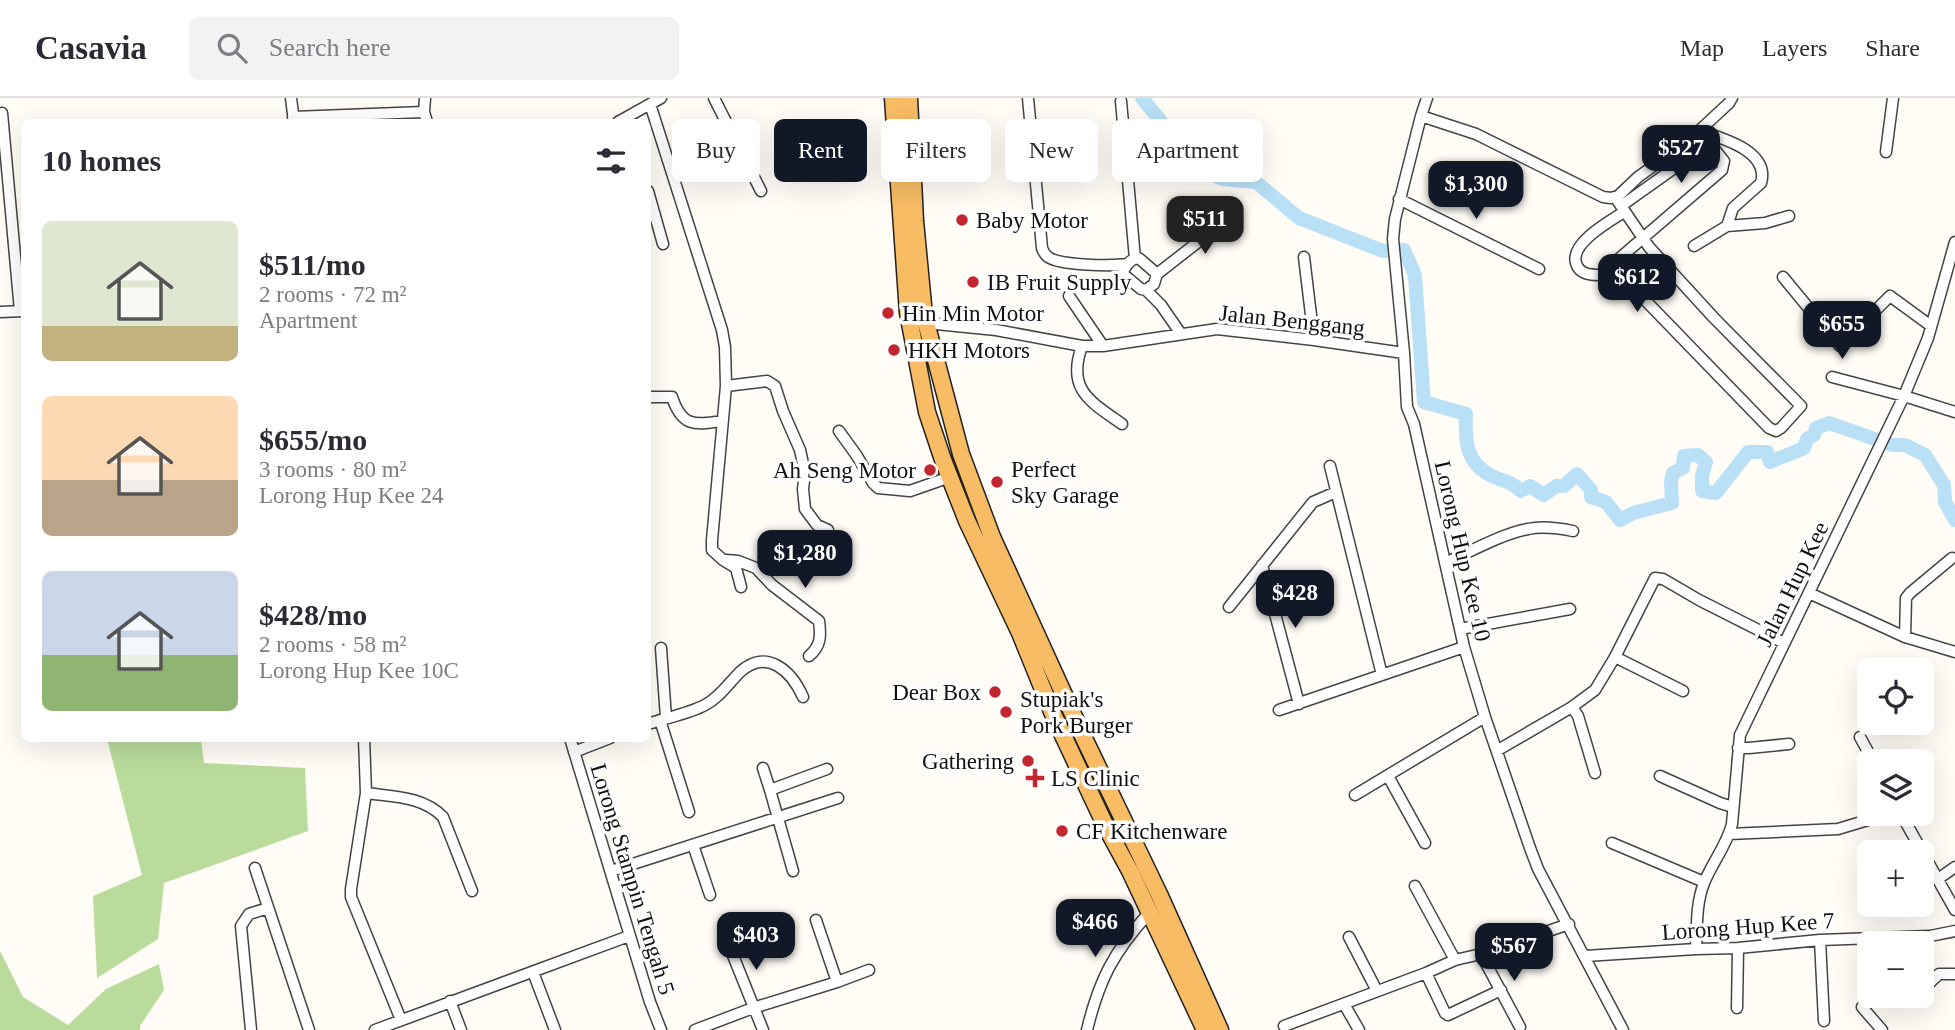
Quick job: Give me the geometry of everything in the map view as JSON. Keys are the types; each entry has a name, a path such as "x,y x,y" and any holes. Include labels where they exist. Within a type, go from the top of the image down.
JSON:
{"highway":[{"path":"893,98 908,313 927,412 967,520 1020,633 1053,714 1205,1030"},
{"path":"909,98 915,221 926,323 961,454 992,537 1220,1030"}],"street":[{"path":"291,98 293,119"},
{"path":"337,119 426,117 425,98"},
{"path":"628,119 661,98"},
{"path":"714,98 761,191"},
{"path":"1028,98 1042,248 1045,254 1054,260 1106,266 1141,260 1157,274"},
{"name":"Lorong Hup Kee 10","path":"1427,98 1399,199 1393,239 1407,407 1414,424 1464,647 1485,717 1538,869 1585,956"},
{"path":"1620,205 1637,177 1688,142 1732,98"},
{"path":"1886,152 1893,98"},
{"path":"1121,102 1131,261 1124,270 1124,276"},
{"path":"650,104 722,330 726,386 712,550 736,568 741,587"},
{"path":"2,113 21,301"},
{"path":"1421,116 1476,134 1603,197 1611,198 1620,205 1642,239 1801,406 1781,428 1776,431 1770,429 1612,266"},
{"path":"1700,131 1722,138 1749,152 1762,172 1761,183 1733,208 1727,226"},
{"path":"1688,142 1696,152"},
{"path":"1712,146 1724,161 1722,170 1612,266 1600,275 1586,274 1579,269 1575,255 1620,205 1703,147 1712,146"},
{"path":"1399,199 1539,269"},
{"path":"651,202 663,244"},
{"path":"0,211 12,210"},
{"path":"1106,266 1141,289 1149,288 1156,281 1157,274 1234,214"},
{"path":"1694,246 1727,226 1765,223 1789,216"},
{"name":"Jalan Hup Kee","path":"1696,948 1699,898 1704,882 1729,834 1740,735 1903,396 1931,326 1955,242"},
{"path":"1304,257 1314,340"},
{"path":"1783,277 1840,346 1890,296 1931,326"},
{"path":"1149,288 1181,334"},
{"path":"1069,296 1103,346"},
{"path":"0,312 21,311"},
{"name":"Jalan Benggang","path":"926,323 996,330 1082,346 1103,346 1181,334 1230,330 1404,353"},
{"path":"1082,346 1076,374 1086,398 1122,424"},
{"path":"1832,377 1955,412"},
{"path":"726,386 766,381 775,386 800,450 805,472 805,509 817,525 828,530"},
{"path":"651,397 672,397 675,407 685,421 695,425 722,421"},
{"path":"839,431 878,488 910,491 950,477"},
{"path":"1330,466 1382,675"},
{"path":"1229,607 1313,502 1336,492"},
{"path":"1445,563 1528,529 1556,528 1573,531"},
{"path":"1905,637 1906,598 1952,558"},
{"path":"723,559 756,568 772,585 819,621 821,636 817,650 809,656"},
{"path":"1262,565 1299,704"},
{"path":"1498,750 1572,707 1595,690 1655,578 1659,577 1784,643"},
{"path":"1809,593 1905,637 1955,652"},
{"path":"1461,629 1570,609"},
{"path":"1279,710 1464,647"},
{"path":"661,648 663,718 689,812"},
{"path":"1615,657 1683,691"},
{"path":"651,723 705,705 743,669 755,663 768,662 782,666 792,677 803,697"},
{"path":"1572,707 1578,716 1595,773"},
{"path":"1355,795 1485,717"},
{"path":"1860,737 1866,749"},
{"path":"364,742 366,793 351,897 401,1020"},
{"name":"Lorong Stampin Tengah 5","path":"571,742 629,936 661,1030"},
{"path":"575,752 600,742"},
{"path":"1738,748 1789,744"},
{"path":"763,768 793,871"},
{"path":"770,790 827,769"},
{"path":"1388,776 1425,843"},
{"path":"1660,776 1733,807"},
{"path":"366,793 419,801 435,809 443,817 472,891"},
{"path":"611,871 838,798"},
{"path":"1729,834 1838,829 1857,823"},
{"path":"1908,826 1955,910"},
{"path":"1612,843 1704,882"},
{"path":"693,845 710,895"},
{"path":"1938,879 1955,867"},
{"path":"255,868 309,1030"},
{"path":"1415,886 1455,960"},
{"path":"251,1030 242,926 250,914 268,908"},
{"path":"1087,1030 1107,970 1133,930 1149,912"},
{"path":"816,920 837,982"},
{"path":"1284,1026 1455,960 1481,954 1569,924"},
{"name":"Lorong Hup Kee 7","path":"1585,956 1696,948 1738,948 1820,940 1930,936 1955,931"},
{"path":"374,1030 629,936"},
{"path":"1349,937 1377,991"},
{"path":"1820,940 1824,1021"},
{"path":"730,947 763,1030"},
{"path":"1737,1008 1738,948"},
{"path":"1481,954 1520,1027"},
{"path":"1594,973 1614,954"},
{"path":"1585,956 1623,1030"},
{"path":"695,1030 869,970"},
{"path":"533,972 555,1030"},
{"path":"1426,973 1448,1015 1500,990"},
{"path":"1934,979 1940,974 1955,974"},
{"path":"450,1002 461,1030"},
{"path":"1344,1004 1359,1030"},
{"path":"1862,1008 1882,1030"}],"green space":[{"path":"108,742 201,742 204,763 305,768 308,831 164,883 158,939 97,978 93,896 142,875"},
{"path":"0,951 23,997 68,1025 106,989 159,964 164,990 140,1030 0,1030"}],"waterway":[{"path":"1142,98 1199,168 1222,179 1256,182 1299,218 1383,251 1404,250 1415,275 1424,402 1466,414 1467,442 1472,458 1483,471 1492,476 1521,491 1530,486 1544,495 1556,486 1564,486 1577,474 1591,490 1591,497 1606,502 1620,520 1633,513 1672,503 1673,473 1683,468 1684,456 1698,455 1706,462 1702,491 1716,493 1748,452 1767,452 1770,462 1804,448 1816,428 1829,423 1892,445 1905,445 1925,455 1944,485 1945,502 1955,520"}],"place":[{"name":"Baby Motor","path":"962,220"},
{"name":"IB Fruit Supply","path":"973,282"},
{"name":"Hin Min Motor","path":"888,313"},
{"name":"HKH Motors","path":"894,350"},
{"name":"Ah Seng Motor","path":"930,470"},
{"name":"Perfect Sky Garage","path":"997,482"},
{"name":"Dear Box","path":"995,692"},
{"name":"Stupiak's Pork Burger","path":"1006,712"},
{"name":"Gathering","path":"1028,761"},
{"name":"LS Clinic","path":"1035,778"},
{"name":"CF Kitchenware","path":"1062,831"}]}
